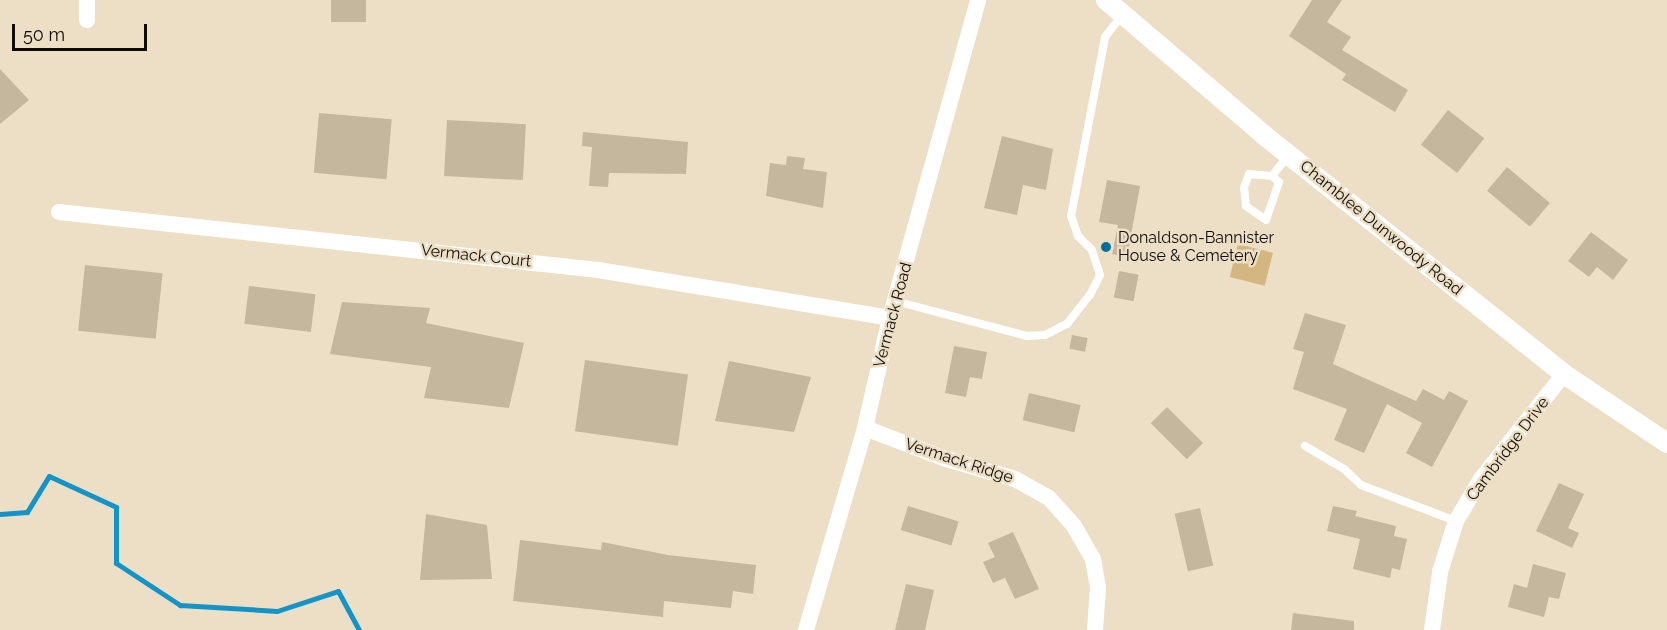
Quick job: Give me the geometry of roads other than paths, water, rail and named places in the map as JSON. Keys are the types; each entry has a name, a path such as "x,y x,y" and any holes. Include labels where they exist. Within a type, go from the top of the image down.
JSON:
{"street":[{"path":"87,0 87,20"},
{"name":"Vermack Road","path":"806,630 865,428 890,318 978,0"},
{"name":"Chamblee Dunwoody Road","path":"1106,0 1290,155 1564,374 1667,443"},
{"name":"Vermack Court","path":"59,212 598,270 890,318"},
{"name":"Cambridge Drive","path":"1432,630 1440,572 1456,521 1481,479 1564,374"},
{"name":"Vermack Ridge","path":"865,428 944,458 1015,479 1049,498 1074,526 1093,559 1098,588 1095,630"}],"lane":[{"path":"895,301 1027,336 1045,335 1067,324 1090,295 1100,275 1092,250 1078,236 1071,216 1105,37 1123,14"},
{"path":"1272,176 1290,155"},
{"path":"1249,174 1272,176 1279,182 1266,220 1246,206 1244,188 1249,174"},
{"path":"1305,446 1344,469 1361,485 1456,521"}],"waterway":[{"path":"0,514 27,512 49,476 116,507 116,563 180,605 277,611 338,591 359,630"}],"place":[{"name":"Donaldson-Bannister House & Cemetery","path":"1106,247"}]}
